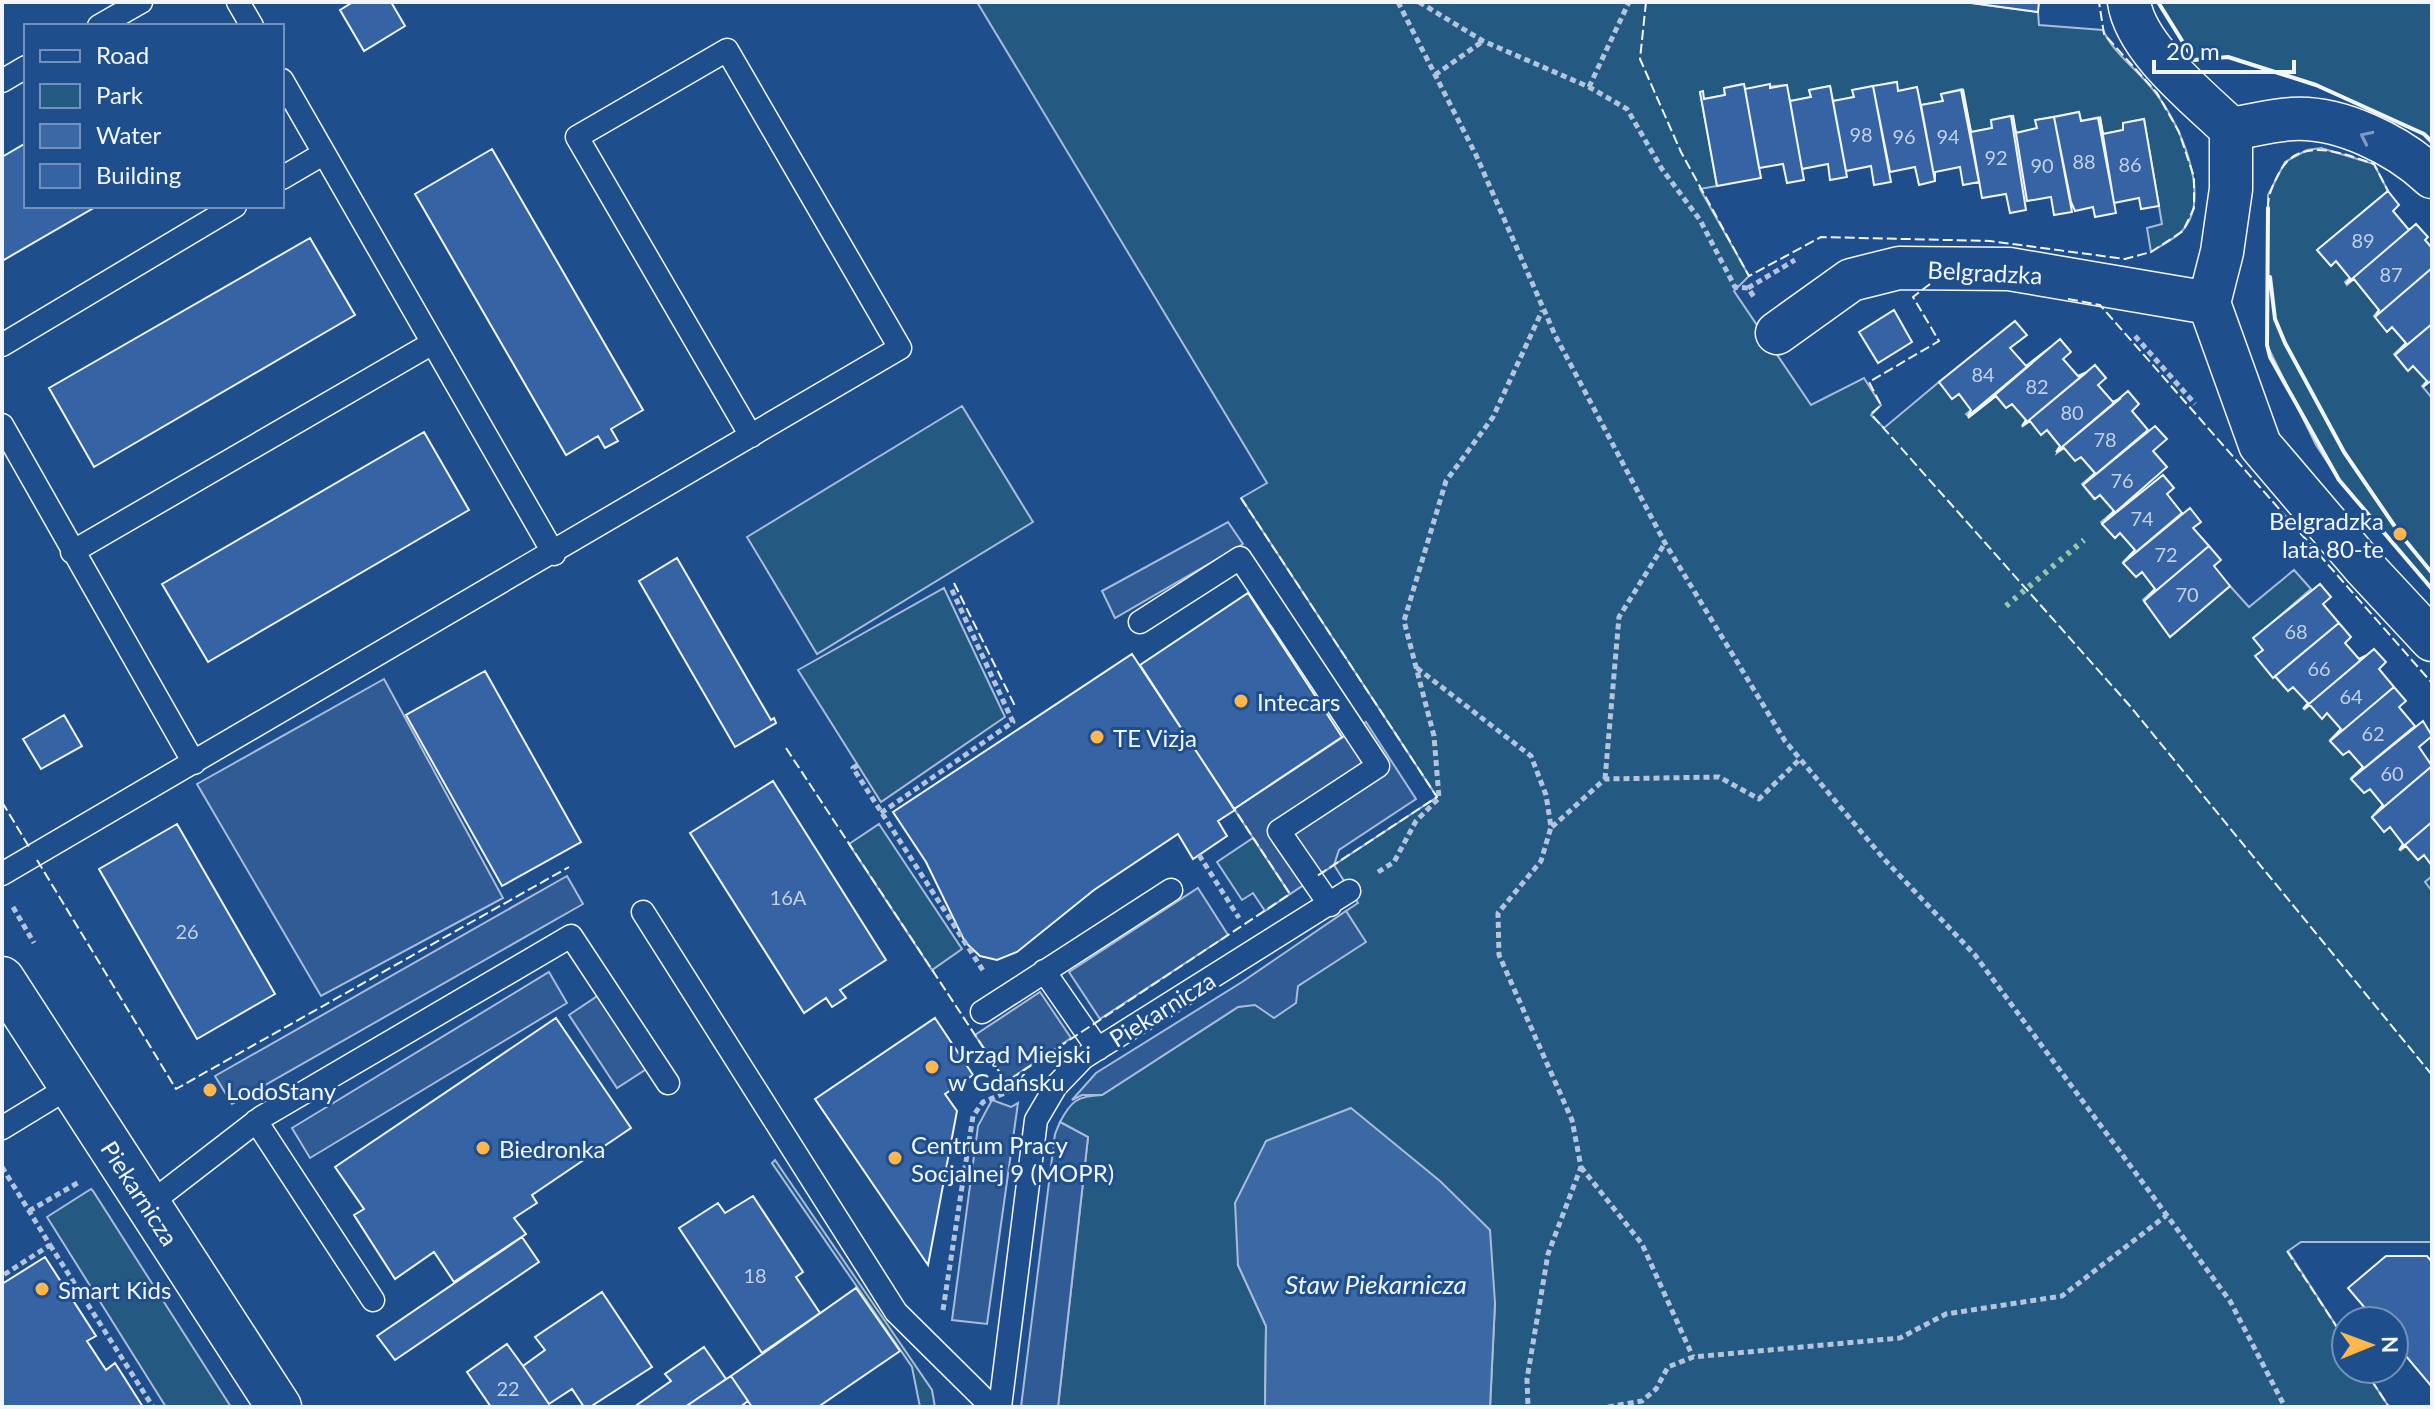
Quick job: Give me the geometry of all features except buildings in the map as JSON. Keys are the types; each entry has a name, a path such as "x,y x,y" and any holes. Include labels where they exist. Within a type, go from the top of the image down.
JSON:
{"street":[{"path":"2129,2 2131,15 2160,60 2231,129 2231,189 2222,252 2209,303 2260,445 2432,640"},
{"path":"2231,129 2294,119 2340,124 2414,160 2432,177"},
{"name":"Belgradzka","path":"1777,333 1851,280 1899,268 2009,269 2209,303"},
{"name":"Piekarnicza","path":"2,979 279,1407"}],"lane":[{"path":"102,24 141,2"},
{"path":"238,2 251,24"},
{"path":"2,874 554,554 900,348 727,50 577,137 751,436"},
{"path":"2,81 24,68"},
{"path":"284,84 554,554"},
{"path":"284,177 323,154"},
{"path":"2,345 232,208"},
{"path":"72,552 431,344"},
{"path":"2,425 194,763"},
{"path":"1140,622 1240,558 1378,766 1279,831 1330,905"},
{"path":"982,1012 1171,890"},
{"name":"Piekarnicza","path":"1000,1407 1036,1120 1056,1086 1083,1058 1349,891"},
{"path":"643,912 896,1312 992,1407"},
{"path":"148,1205 256,1121 571,936 668,1083"},
{"path":"1044,971 1098,1049"},
{"path":"2,1128 71,1086"},
{"path":"256,1121 373,1300"}],"path":[{"path":"1398,2 1476,155 1543,310 1665,543 1785,741 1884,859 1975,955 2230,1301 2285,1407"},
{"path":"1419,2 1483,41 1589,87 1627,109 1662,169 1700,220 1735,287 1748,288 1777,333"},
{"path":"1589,87 1629,2"},
{"path":"1435,75 1483,41"},
{"path":"1349,891 1394,862 1416,821 1439,798 1434,736 1404,621 1446,481 1493,417 1543,310"},
{"path":"1605,779 1619,617 1665,543"},
{"path":"881,813 1013,722 951,588"},
{"path":"1417,668 1531,756 1546,795 1551,827 1541,861 1498,913 1499,955 1572,1120 1581,1167 1642,1244 1693,1357"},
{"path":"1551,827 1605,779 1719,777 1759,799 1800,759"},
{"path":"858,765 853,768 986,976 997,968"},
{"path":"1199,855 1243,925"},
{"path":"1191,870 1203,862"},
{"path":"2,1167 153,1407"},
{"path":"1528,1407 1527,1379 1548,1254 1581,1167"},
{"path":"29,1211 85,1179"},
{"path":"1608,1407 1642,1401 1656,1389 1668,1367 1693,1357 1900,1338 1946,1314 2062,1296 2168,1215"},
{"path":"2,1276 50,1245"}],"green space":[{"path":"977,2 1964,2 2038,12 2039,25 2103,30 2113,46 2164,104 2182,140 2194,181 2190,218 2178,235 2151,252 2147,228 2162,224 2144,119 2123,123 2123,130 2103,134 2100,117 2081,121 2079,112 2036,120 2037,128 2016,133 2012,116 1991,120 1992,128 1971,132 1962,89 1941,94 1943,101 1921,105 1917,88 1898,91 1896,82 1853,90 1854,97 1833,101 1830,86 1809,90 1811,97 1790,101 1786,85 1745,89 1743,84 1724,88 1725,95 1704,99 1700,92 1717,186 1700,189 1749,276 1734,291 1811,405 1864,378 1881,405 1871,415 1884,428 1939,382 1952,398 1959,394 1971,410 1966,414 1969,417 1996,396 2006,408 2012,404 2026,420 2022,427 2030,421 2041,434 2047,430 2060,446 2057,453 2064,448 2081,457 2095,473 2082,484 2094,499 2100,495 2114,511 2101,522 2115,538 2120,533 2135,550 2123,562 2136,577 2142,572 2155,589 2143,600 2170,637 2230,586 2249,607 2294,570 2311,589 2254,638 2263,650 2256,656 2288,691 2293,687 2308,703 2304,710 2310,705 2322,718 2327,713 2341,729 2330,740 2343,755 2349,751 2363,767 2351,778 2364,793 2370,789 2383,805 2372,818 2384,831 2390,827 2403,844 2400,851 2406,846 2418,860 2424,855 2432,866 2432,876 2425,882 2432,891 2432,1242 2301,1242 2288,1251 2330,1316 2330,1385 2375,1385 2389,1407 1490,1407 1495,1303 1238,1265 1266,1326 1265,1407 1058,1407 1088,1137 1060,1122 1064,1115 1076,1101 1102,1095 1238,1007 1295,995 1298,986 1365,942 1346,911 1358,903 1334,865 1437,797 1241,498 1267,483"},
{"path":"2158,2 2432,2 2432,142 2424,134 2316,85 2228,57 2194,60"},
{"path":"2321,148 2374,164 2388,191 2317,250 2330,265 2336,261 2350,278 2345,282 2347,285 2354,279 2379,310 2374,316 2387,331 2392,327 2406,343 2394,354 2407,370 2413,366 2427,381 2422,386 2432,398 2432,589 2339,480 2316,445 2267,345 2268,195 2285,162 2307,150"},
{"path":"962,406 1033,522 817,654 747,537"},
{"path":"944,588 1005,717 881,802 798,670"},
{"path":"879,824 962,949 932,970 849,844"},
{"path":"1253,838 1290,894 1265,911 1253,893 1242,900 1217,862"},
{"path":"775,1160 932,1390 935,1407 920,1407 912,1367 772,1163"},
{"path":"91,1189 231,1407 166,1407 47,1217"}],"shaded area":[{"path":"1228,522 1243,544 1115,618 1102,591"},
{"path":"384,679 503,898 321,996 197,784"},
{"path":"1366,722 1416,799 1339,850 1334,865 1290,894 1234,809"},
{"path":"567,876 583,904 232,1104 215,1076"},
{"path":"1198,888 1228,935 1100,1019 1069,972"},
{"path":"1346,911 1366,942 1298,986 1296,1003 1274,1018 1255,1005 1238,1007 1102,1095 1082,1095 1072,1100 1096,1073 1242,982"},
{"path":"549,972 567,1003 310,1158 292,1128"},
{"path":"1040,992 1071,1038 1006,1082 975,1035"},
{"path":"599,995 648,1068 617,1088 569,1015"},
{"path":"992,1100 1011,1107 1018,1103 987,1324 952,1320 978,1126"},
{"path":"1060,1122 1088,1137 1058,1407 1021,1407 1055,1134"}],"water":[{"name":"Staw Piekarnicza","path":"1351,1108 1440,1181 1490,1230 1495,1303 1490,1407 1265,1407 1266,1326 1238,1265 1235,1203 1266,1141"}],"hedge":[{"path":"2006,606 2084,540"}],"fence":[{"path":"1646,2 1640,59 1681,152 1749,276 1821,237 1990,241 2125,259 2151,252 2183,231 2194,208 2194,177 2179,132 2157,93 2104,34 2099,2"},
{"path":"2268,208 2279,173 2288,161 2309,151 2335,152 2374,164 2388,191"},
{"path":"1930,284 1913,297 1939,341 1869,382 1881,405 1871,414 2130,706 2432,1075"},
{"path":"2068,299 2100,305 2432,683"},
{"path":"1241,498 1437,797 1317,876"},
{"path":"954,583 1016,708"},
{"path":"786,748 1006,1082 1290,894 1235,810"},
{"path":"2,802 31,850"},
{"path":"37,860 176,1089 569,867"},
{"path":"2287,1251 2330,1317"},
{"path":"2375,1385 2389,1407"}],"wall":[{"path":"2158,2 2194,60 2228,57 2316,85 2424,134 2432,142"},
{"path":"2268,208 2267,345 2270,357 2339,480 2432,589"},
{"path":"2270,277 2275,319 2285,343 2344,452 2400,534 2432,573"}],"place":[{"name":"Belgradzka lata 80-te","path":"2400,534"},
{"name":"Intecars","path":"1241,701"},
{"name":"TE Vizja","path":"1097,737"},
{"name":"Urząd Miejski w Gdańsku","path":"932,1067"},
{"name":"LodoStany","path":"210,1090"},
{"name":"Biedronka","path":"483,1148"},
{"name":"Centrum Pracy Socjalnej 9 (MOPR)","path":"895,1158"},
{"name":"Smart Kids","path":"42,1289"}]}
